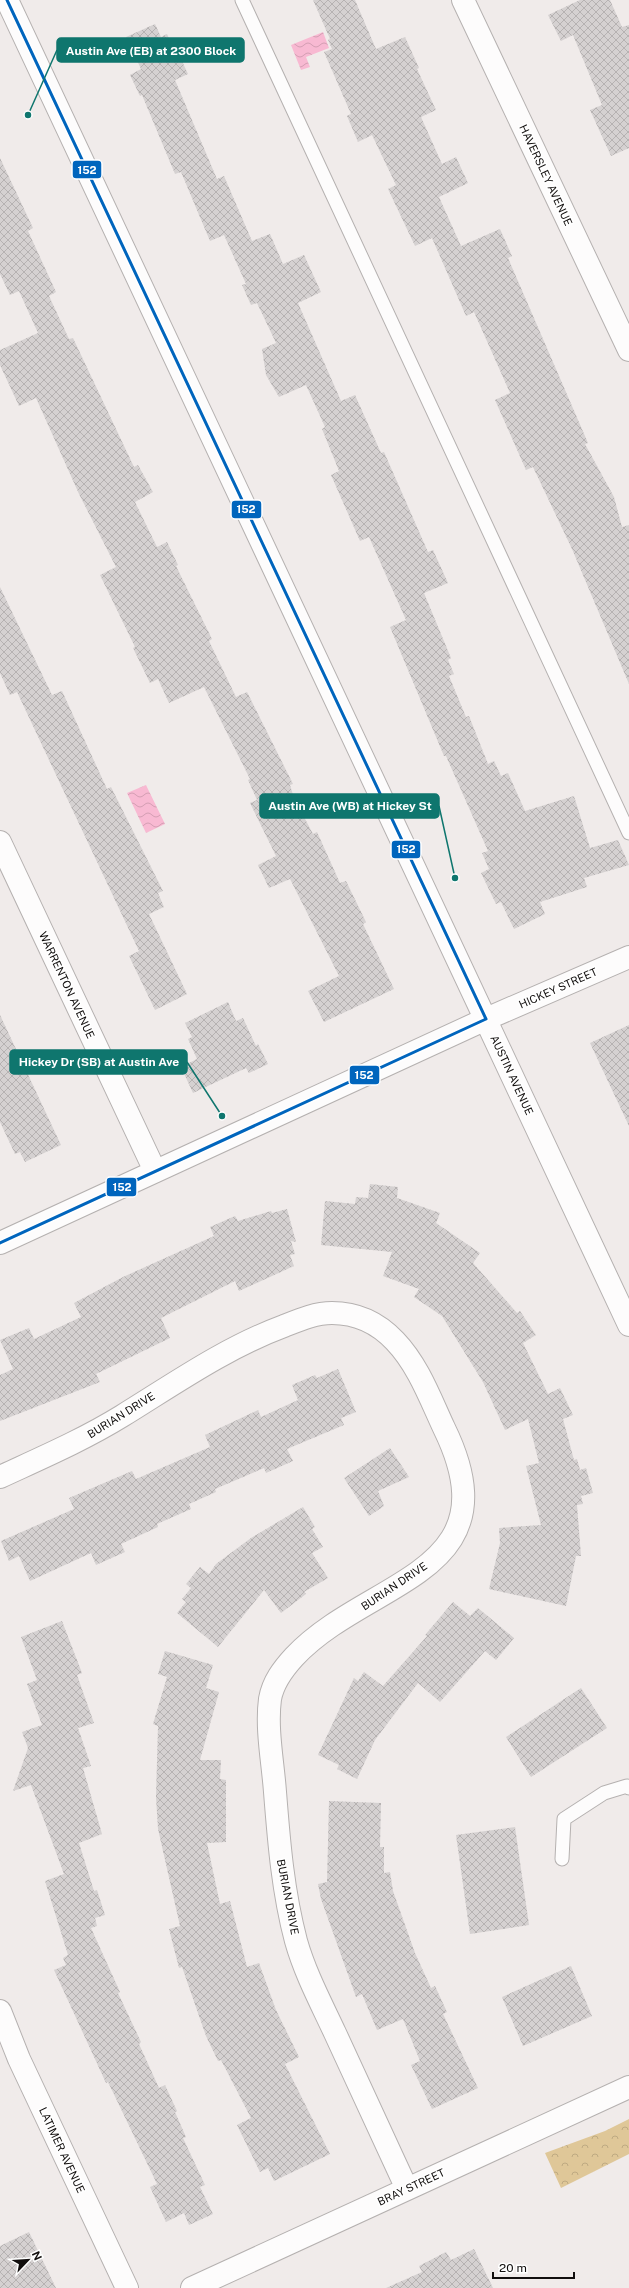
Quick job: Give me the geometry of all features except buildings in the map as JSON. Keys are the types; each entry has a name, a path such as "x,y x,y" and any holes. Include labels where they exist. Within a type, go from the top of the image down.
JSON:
{"street":[{"name":"AUSTIN AVENUE","path":"7,0 629,1325"},
{"name":"HAVERSLEY AVENUE","path":"463,0 629,350"},
{"name":"WARRENTON AVENUE","path":"0,842 155,1170"},
{"name":"HICKEY STREET","path":"0,1242 486,1019 629,956"},
{"name":"BURIAN DRIVE","path":"0,1477 90,1434 230,1350 272,1330 304,1318 328,1313 351,1314 372,1322 392,1337 408,1356 457,1455 462,1476 464,1497 460,1518 454,1536 444,1551 423,1569 308,1642 287,1665 274,1683 270,1701 270,1736 281,1867 297,1944 314,1988 407,2189"},
{"name":"LATIMER AVENUE","path":"0,2011 20,2059 127,2288"},
{"name":"BRAY STREET","path":"192,2288 629,2087"}],"lane":[{"path":"242,0 629,833"},
{"path":"562,1859 564,1819 604,1793 627,1786 629,1788"}],"green space":[{"path":"629,2119 629,2154 561,2188 545,2153 605,2131"}],"water":[{"path":"323,32 329,48 306,57 310,67 301,70 291,45"},
{"path":"146,785 165,824 146,833 127,793"}],"transit line":[{"name":"152","path":"7,0 486,1019"},
{"name":"152","path":"0,1243 486,1019"}],"place":[{"name":"Austin Ave (EB) at 2300 Block","path":"28,115"},
{"name":"Austin Ave (WB) at Hickey St","path":"455,878"},
{"name":"Hickey Dr (SB) at Austin Ave","path":"222,1116"}]}
